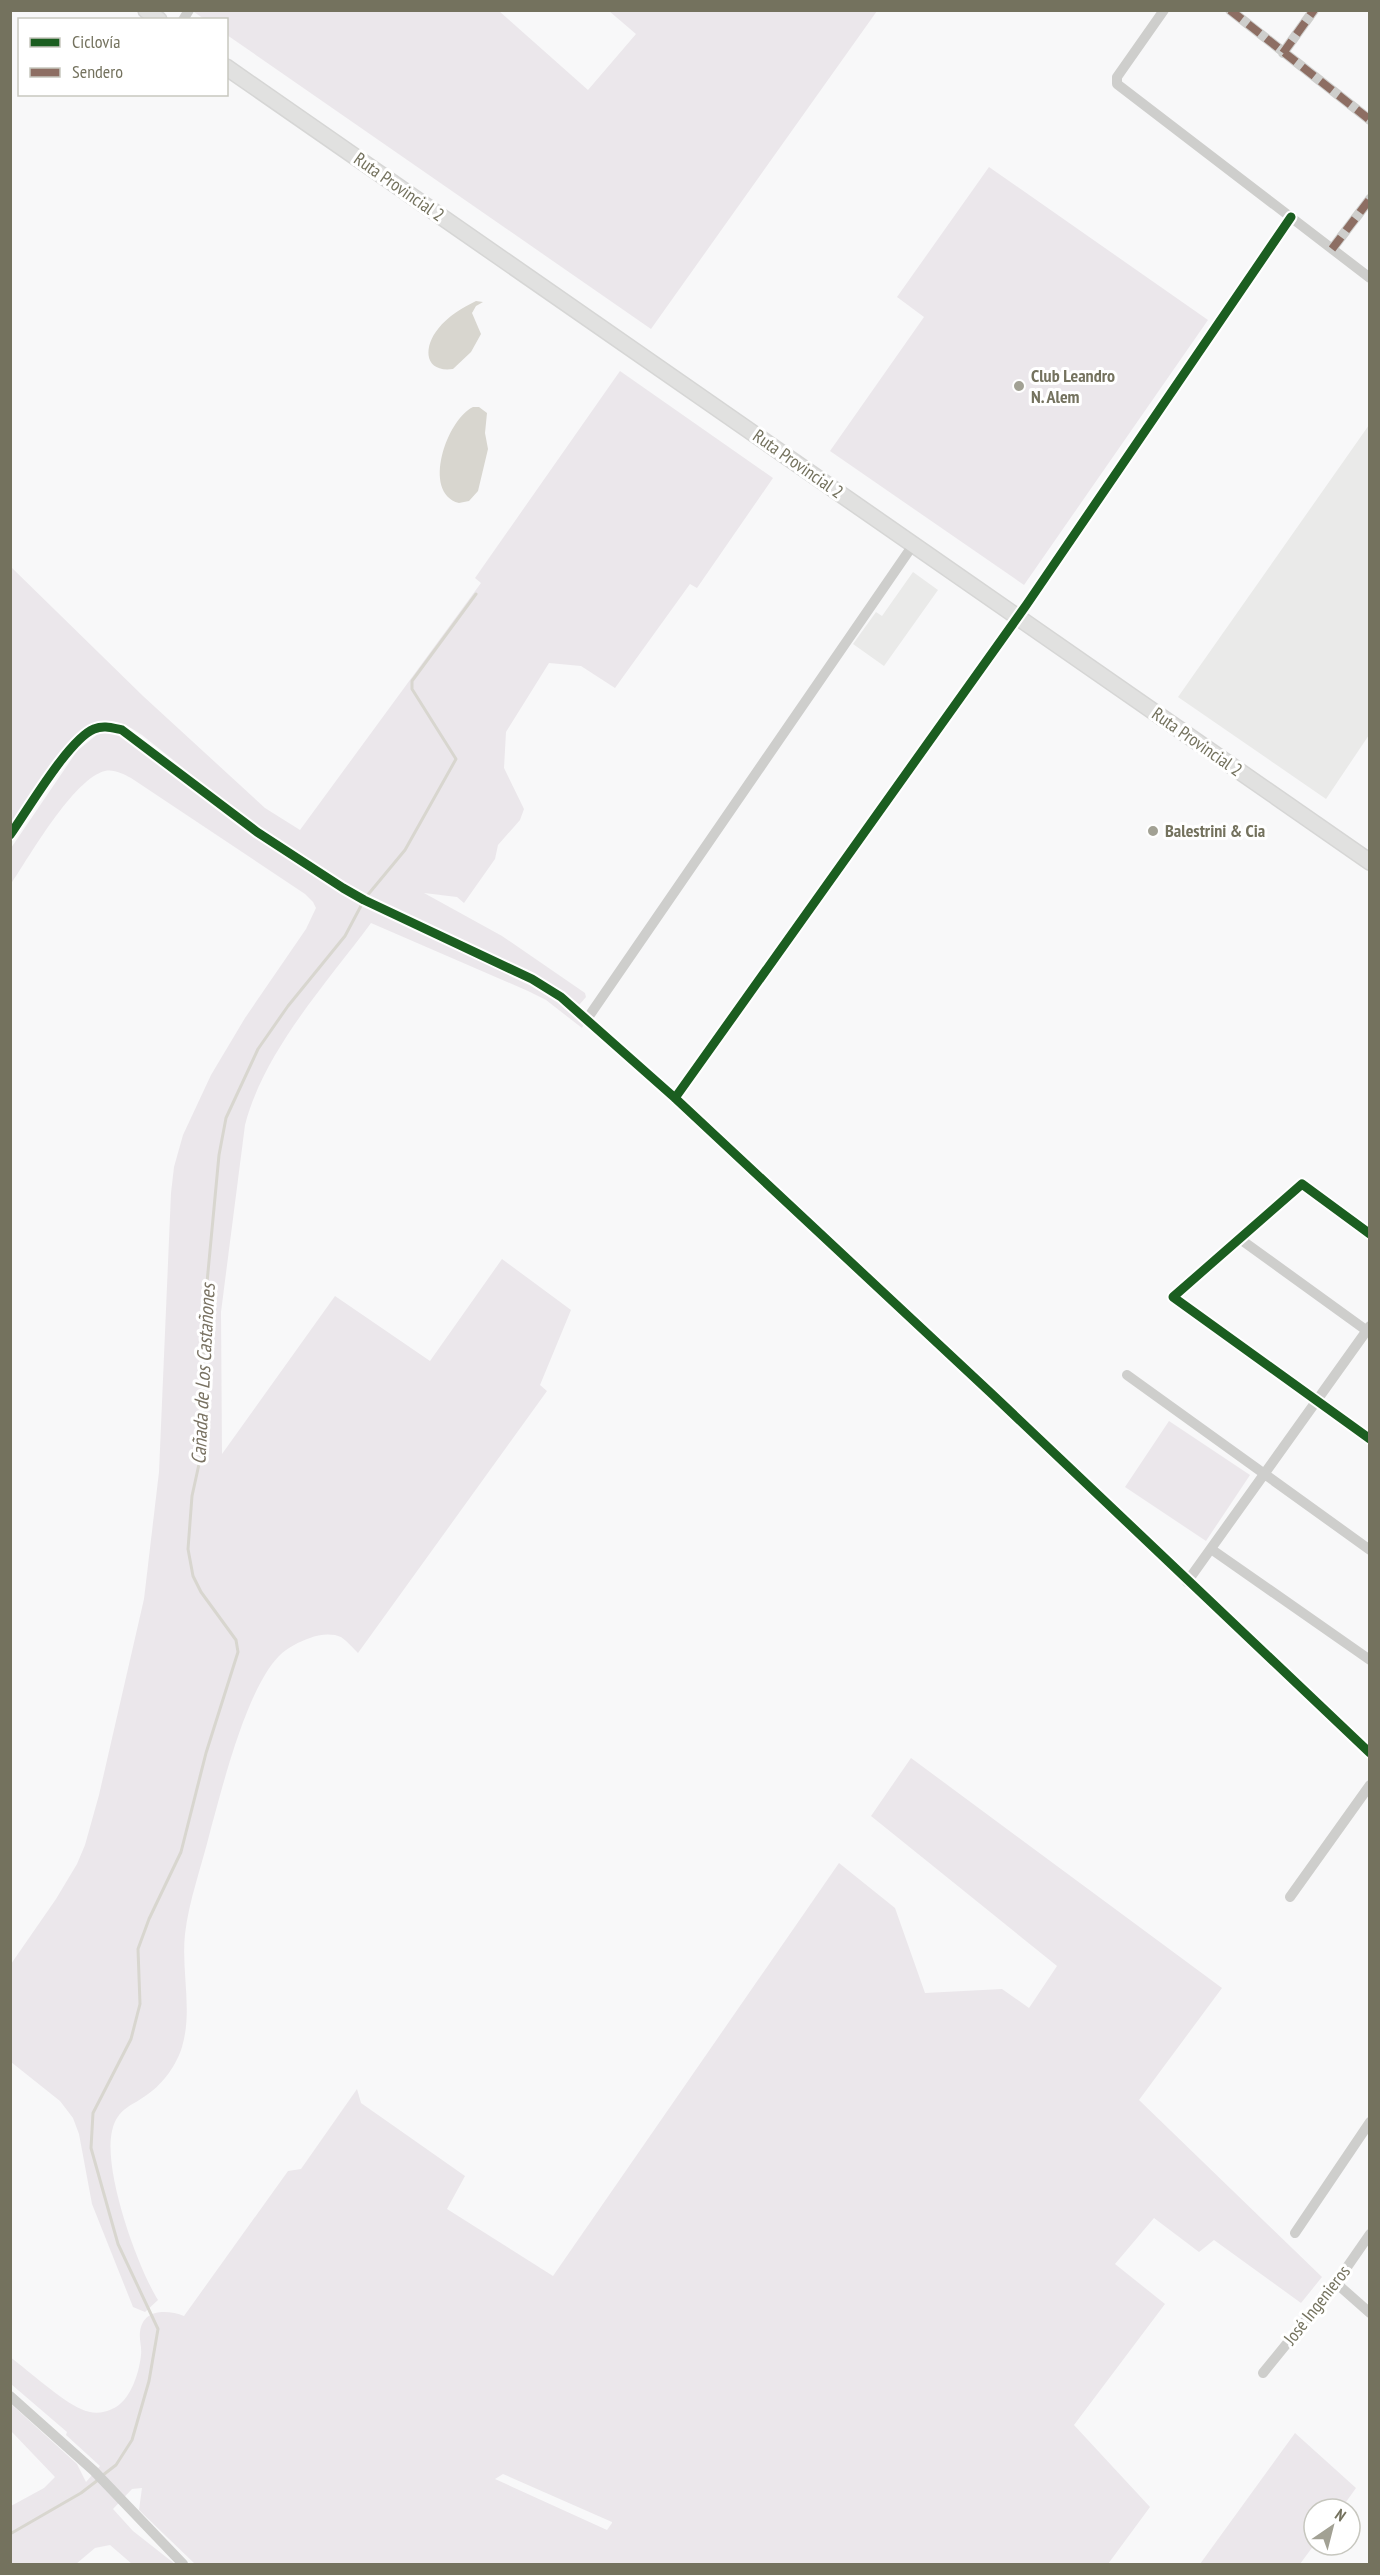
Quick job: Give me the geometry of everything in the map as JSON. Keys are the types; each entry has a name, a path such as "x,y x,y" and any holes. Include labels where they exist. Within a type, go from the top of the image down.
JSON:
{"main road":[{"name":"Ruta Provincial 2","path":"228,68 1370,862"}],"street":[{"path":"1164,10 1115,80 1117,84 1370,278"},
{"path":"1230,10 1370,120"},
{"path":"1283,53 1314,10"},
{"path":"1332,249 1370,199"},
{"path":"675,1098 1017,617 1291,217"},
{"path":"587,1019 913,545"},
{"path":"10,835 78,740 94,729 107,726 122,730 257,832 344,888 364,900 532,979 561,997 675,1098 1369,1751"},
{"path":"1370,1234 1302,1184 1173,1296 1370,1439"},
{"path":"1187,1582 1368,1329 1240,1239"},
{"path":"1128,1375 1370,1550"},
{"path":"1211,1549 1370,1660"},
{"path":"1290,1897 1370,1785"},
{"path":"1295,2232 1368,2128"},
{"name":"José Ingenieros","path":"1263,2373 1336,2283 1370,2234"},
{"path":"1336,2283 1370,2313"},
{"path":"10,2396 94,2471 183,2565"}],"shaded area":[{"path":"499,11 588,90 636,34 609,11 877,11 651,329 228,36 228,18 203,18 194,12"},
{"name":"Club Leandro N. Alem","path":"989,167 1208,320 1024,585 830,451 924,317 897,297"},
{"path":"476,301 483,302 476,306 472,313 481,334 471,352 453,369 436,367 429,357 433,336 451,316"},
{"path":"620,371 773,478 697,588 690,584 615,688 581,666 549,663 506,732 504,768 524,809 520,820 498,845 495,859 464,903 457,897 424,893 502,936 585,993 586,997 579,1005 527,972 388,906 301,857 251,822 142,735 117,722 104,721 90,725 11,829 11,567 143,696 265,808 300,830 481,583 475,578"},
{"path":"473,407 479,407 487,413 485,433 488,449 478,491 469,501 459,503 448,496 442,485 440,471 442,456 454,426 463,414"},
{"path":"1369,425 1369,735 1326,799 1178,697"},
{"path":"913,572 938,590 884,666 853,644 876,612 882,616"},
{"path":"99,733 111,733 128,739 285,857 520,977 560,1001 585,1022 582,1028 546,1000 528,991 371,923 298,1019 266,1071 254,1098 245,1125 221,1312 222,1454 335,1296 430,1361 502,1259 571,1310 540,1385 547,1391 358,1653 341,1637 326,1634 294,1645 279,1656 267,1671 246,1714 222,1789 187,1921 184,1948 187,2019 182,2047 177,2060 164,2079 154,2090 122,2112 112,2131 112,2170 117,2193 132,2242 158,2300 145,2312 133,2307 92,2204 79,2134 73,2118 60,2101 11,2062 11,1964 56,1899 77,1864 85,1845 99,1795 144,1599 159,1472 171,1193 174,1167 183,1135 211,1075 245,1018 306,929 316,908 305,894 131,778 112,771 105,771 93,777 66,803 40,838 11,884 11,848 77,751"},
{"path":"1169,1421 1250,1475 1206,1541 1125,1487"},
{"path":"911,1758 1222,1988 1139,2100 1322,2277 1301,2303 1214,2240 1199,2252 1154,2218 1115,2264 1165,2304 1074,2425 1150,2507 1108,2564 195,2564 139,2510 142,2488 132,2489 113,2509 133,2531 175,2564 132,2564 110,2545 95,2548 76,2564 11,2564 11,2506 44,2488 55,2477 11,2431 11,2404 77,2464 86,2482 100,2466 66,2435 67,2432 11,2384 10,2357 55,2393 81,2409 100,2413 118,2405 129,2394 136,2379 141,2355 142,2324 151,2315 157,2313 184,2316 288,2171 301,2169 357,2089 361,2103 465,2176 447,2209 553,2276 839,1863 895,1908 925,1993 1002,1989 1029,2008 1057,1966 871,1816","holes":["503,2474 612,2522 607,2530 495,2479"]},
{"path":"1295,2433 1356,2488 1350,2497 1302,2497 1302,2557 1305,2557 1300,2564 1200,2564"}],"waterway":[{"name":"Cañada de Los Castañones","path":"366,897 405,850 456,759 412,689 412,681 476,594"},
{"name":"Cañada de Los Castañones","path":"103,2475 116,2465 132,2440 149,2381 158,2329 118,2244 91,2148 93,2113 131,2039 140,2004 138,1949 149,1919 181,1852 206,1753 238,1652 236,1640 201,1592 193,1576 188,1549 192,1496 201,1455 205,1420 203,1325 219,1155 226,1118 258,1049 288,1006 345,936 363,902"},
{"name":"Cañada de Los Castañones","path":"10,2534 81,2493 98,2480"}],"marked path":[{"path":"1230,10 1370,120"},
{"path":"1283,53 1314,10"},
{"path":"1332,249 1370,199"}],"cycle path":[{"path":"675,1098 1027,604 1291,217"},
{"path":"10,835 61,761 84,735 101,727 122,730 257,832 343,888 532,979 561,997 675,1098 993,1395 1370,1753"},
{"path":"1370,1234 1302,1184 1173,1297 1370,1439"}],"place":[{"name":"Club Leandro N. Alem","path":"1019,386"},
{"name":"Balestrini & Cia","path":"1153,831"}]}
